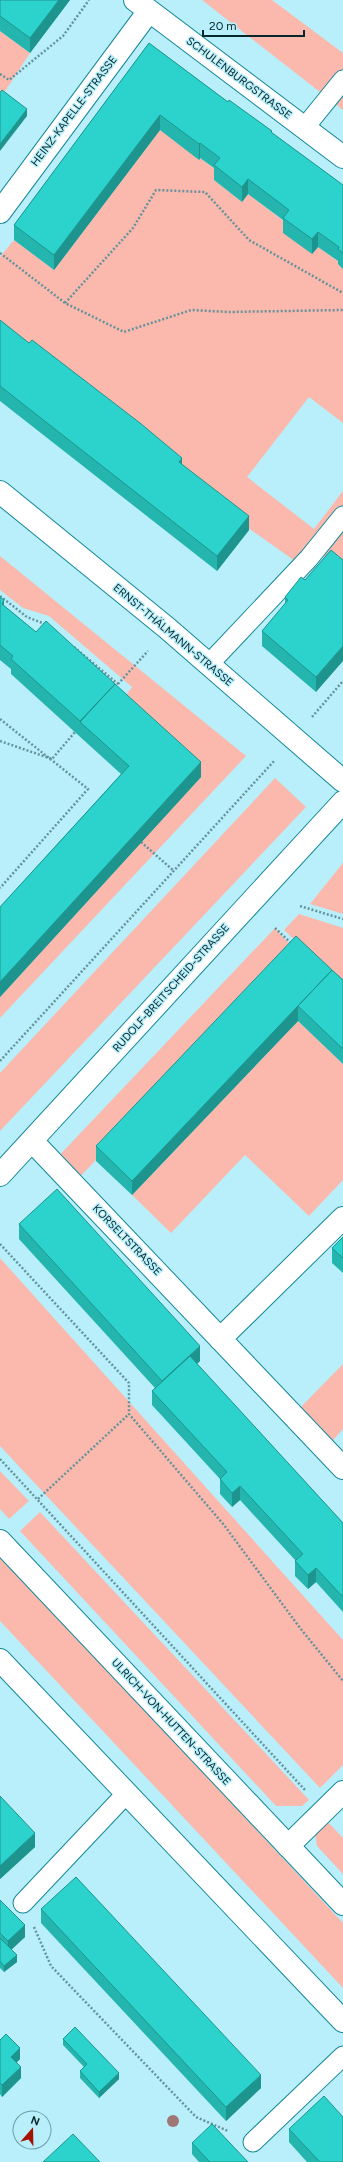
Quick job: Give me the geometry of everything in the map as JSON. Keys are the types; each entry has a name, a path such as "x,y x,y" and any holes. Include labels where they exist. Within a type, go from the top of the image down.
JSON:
{"street":[{"name":"SCHULENBURGSTRASSE","path":"142,5 343,157"},
{"name":"HEINZ-KAPELLE-STRASSE","path":"0,212 142,5"},
{"name":"ERNST-THÄLMANN-STRASSE","path":"0,492 167,628 343,781"},
{"name":"RUDOLF-BREITSCHEID-STRASSE","path":"0,1175 33,1142 259,892 343,802"},
{"name":"KORSELTSTRASSE","path":"33,1142 343,1468"},
{"path":"220,1339 343,1218"},
{"name":"ULRICH-VON-HUTTEN-STRASSE","path":"0,1541 343,1904"},
{"path":"0,1660 343,2021"},
{"path":"288,1846 343,1792"}],"lane":[{"path":"305,127 343,80"},
{"path":"209,664 309,558 343,516"},
{"path":"22,1903 126,1794"},
{"path":"253,2142 343,2056"}],"path":[{"path":"0,74 9,80 63,36 89,0"},
{"path":"65,303 133,228 156,190 205,192 249,240 343,293"},
{"path":"0,254 65,303 124,332 191,310 229,312 343,310"},
{"path":"0,596 27,617 48,625"},
{"path":"114,689 167,628"},
{"path":"71,644 118,684"},
{"path":"312,718 343,681"},
{"path":"0,719 88,789 0,888"},
{"path":"52,759 75,732"},
{"path":"0,740 52,759"},
{"path":"0,1061 273,762"},
{"path":"141,842 174,871"},
{"path":"300,906 343,919"},
{"path":"276,928 298,949"},
{"path":"0,1244 129,1383 129,1414 224,1525 300,1628 343,1681"},
{"path":"38,1499 129,1414"},
{"path":"0,1459 323,1810"},
{"path":"22,1903 51,1966 196,2117 253,2142"}],"shaded area":[{"path":"202,0 272,0 343,53 343,110"},
{"path":"0,31 30,53 0,99"},
{"path":"160,130 220,173 214,180 242,202 248,194 289,225 312,254 318,247 339,262 343,268 343,423 309,397 247,477 314,529 343,491 343,575 331,565 318,548 302,566 217,506 0,333 0,257 14,240 54,270"},
{"path":"0,556 246,756 0,1018 0,997 200,777 119,704 132,687 49,616 23,608 0,590"},
{"path":"275,778 306,807 0,1131 0,1073"},
{"path":"343,863 343,914 310,904"},
{"path":"299,914 343,928 343,986 284,930"},
{"path":"275,928 296,951 73,1184 53,1162"},
{"path":"298,1021 343,1064 343,1180 309,1216 245,1155 171,1233 132,1195"},
{"path":"0,1258 343,1640 343,1765 320,1788 0,1446"},
{"path":"343,1364 343,1429 325,1449 293,1415"},
{"path":"0,1471 29,1501 9,1519 0,1509"},
{"path":"40,1512 309,1800 302,1806 276,1806 20,1531"},
{"path":"0,1554 343,1923 343,1988 0,1621"},
{"path":"325,1819 343,1838 343,1874 317,1846 315,1834"}],"building":[{"path":"0,0 59,0 30,38 0,16"},
{"path":"149,43 228,102 229,100 272,131 271,132 343,185 343,253 338,249 339,247 318,232 312,239 283,218 289,210 248,179 242,187 214,165 220,158 160,115 54,255 14,225"},
{"path":"2,90 27,109 0,144 0,92"},
{"path":"0,320 29,343 32,340 140,423 182,458 179,462 249,516 217,556 0,386"},
{"path":"331,550 343,560 343,646 316,677 262,631 288,600 285,597 301,577 305,580"},
{"path":"0,597 4,600 2,604 36,632 46,621 115,684 80,721 11,659 13,656 0,645"},
{"path":"115,684 201,762 0,982 0,907 129,766 80,722"},
{"path":"296,936 332,970 132,1181 96,1146"},
{"path":"332,970 343,980 343,1049 298,1006"},
{"path":"57,1189 200,1346 162,1381 19,1224"},
{"path":"343,1237 343,1258 332,1248"},
{"path":"190,1356 343,1523 343,1597 316,1568 308,1575 295,1561 303,1554 240,1486 232,1493 220,1479 227,1472 152,1391"},
{"path":"0,1796 35,1833 0,1866"},
{"path":"76,1877 261,2075 226,2107 41,1909"},
{"path":"0,1900 25,1925 8,1941 0,1933"},
{"path":"0,1938 17,1955 4,1966 0,1961"},
{"path":"75,2027 119,2073 99,2092 80,2071 87,2064 63,2039"},
{"path":"6,2034 20,2048 11,2057 21,2067 2,2085 0,2083 0,2040"},
{"path":"324,2096 343,2117 343,2162 320,2162 289,2129"},
{"path":"212,2124 248,2162 210,2162 192,2143"},
{"path":"73,2134 100,2162 43,2162"}]}
